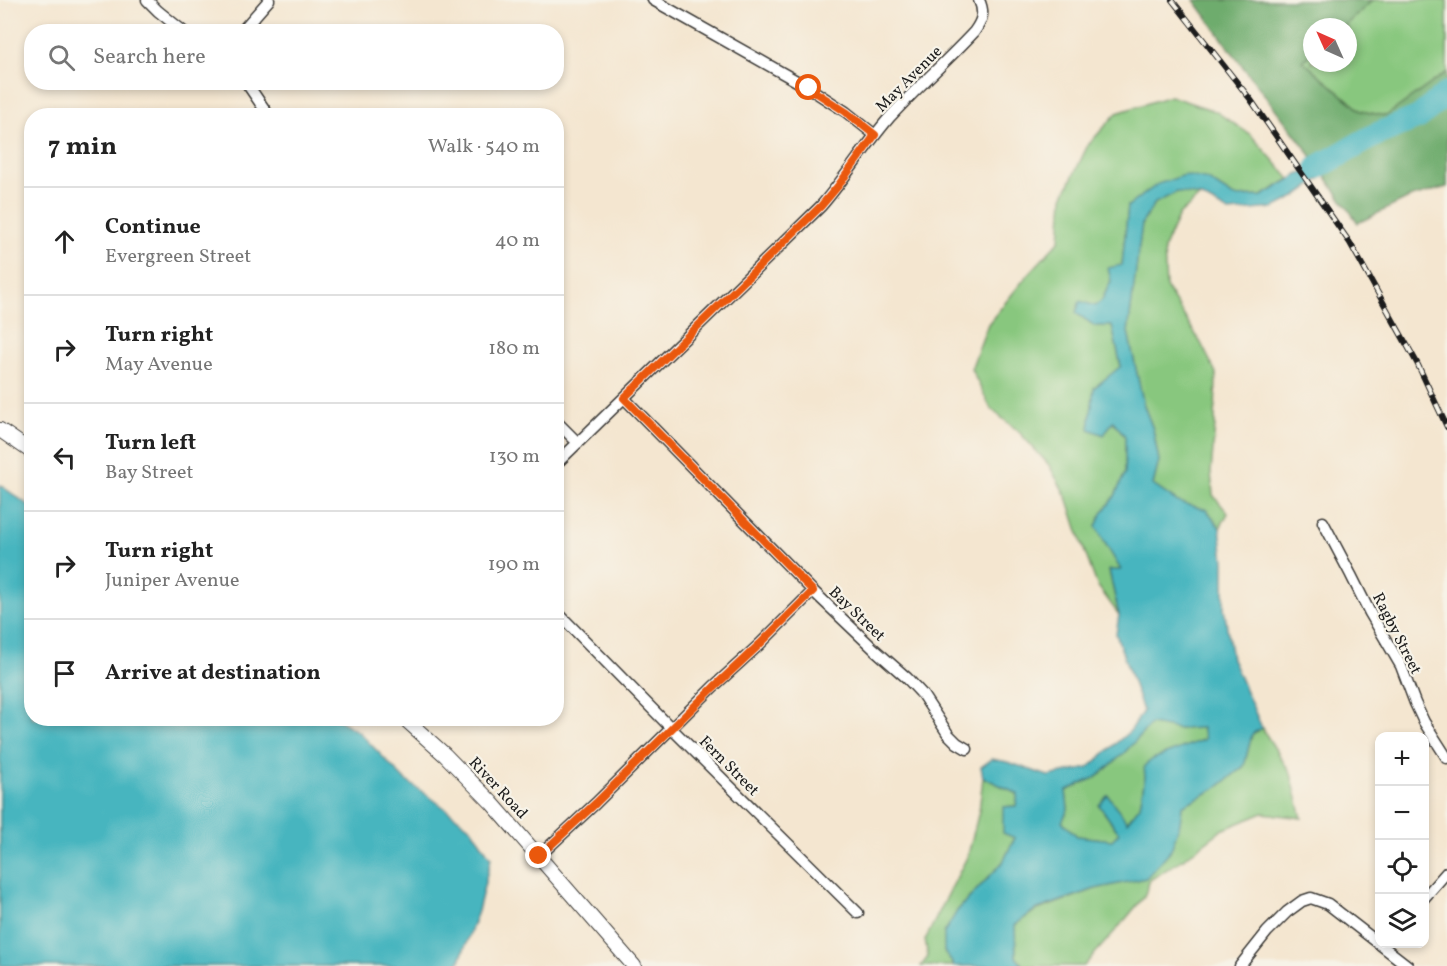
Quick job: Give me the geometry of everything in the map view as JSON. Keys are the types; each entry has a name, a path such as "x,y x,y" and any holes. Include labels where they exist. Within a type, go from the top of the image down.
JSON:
{"street":[{"path":"147,0 175,24"},
{"path":"247,24 269,0"},
{"path":"653,0 809,88 846,112 875,135"},
{"name":"May Avenue","path":"564,456 821,206 903,102 968,39 981,23 983,16 980,0"},
{"path":"251,90 264,108"},
{"name":"Bay Street","path":"624,398 813,591 907,678 922,694 948,734 967,749"},
{"path":"564,429 578,443"},
{"path":"0,430 24,446"},
{"name":"Ragby Street","path":"1323,522 1370,613 1401,666 1424,722 1447,758"},
{"path":"539,856 813,591"},
{"name":"Fern Street","path":"564,619 858,913"},
{"name":"River Road","path":"413,726 477,787 634,966"},
{"path":"1428,894 1447,872"},
{"path":"1240,966 1267,932 1287,912 1302,901 1311,898 1328,904 1375,940"},
{"path":"1386,948 1408,966"}],"green space":[{"path":"1194,0 1373,0 1353,18 1303,18 1303,72 1316,72 1361,111 1386,116 1447,72 1447,187 1409,198 1358,223 1307,150"},
{"path":"1373,0 1447,0 1447,72 1386,116 1361,111 1316,72 1357,72 1357,18 1353,18"},
{"path":"1170,96 1215,111 1251,135 1290,179 1262,196 1234,197 1208,180 1128,206 1122,265 1102,300 1096,306 1080,302 1076,313 1095,326 1112,326 1121,367 1094,388 1113,421 1125,436 1125,473 1115,496 1096,526 1122,570 1109,571 1119,615 1097,585 1068,500 1049,465 1018,431 991,409 971,369 988,324 1060,240 1063,197 1088,145 1117,113"},
{"path":"1177,192 1200,196 1179,215 1164,248 1166,287 1201,343 1216,373 1211,472 1213,495 1228,513 1220,528 1207,510 1178,502 1153,485 1159,461 1128,332 1142,223 1155,203"},
{"path":"1152,723 1177,729 1202,728 1206,739 1153,759 1145,777 1140,807 1127,822 1099,805 1119,833 1112,840 1077,836 1062,822 1068,809 1066,791 1098,776"},
{"path":"1262,728 1291,774 1302,818 1263,813 1222,830 1185,858 1150,880 1144,897 1084,966 1023,966 1016,957 1015,925 1035,911 1095,889 1146,877 1180,823 1182,806 1218,787 1244,766 1252,734"},
{"path":"983,777 1018,794 1016,806 1003,807 1015,837 1003,862 957,911 944,951 954,966 921,966 928,957 925,940 968,855 979,811"}],"water":[{"path":"1358,147 1342,163 1295,197 1274,208 1229,212 1200,196 1177,192 1155,203 1142,223 1128,332 1159,461 1153,485 1178,502 1207,510 1220,528 1224,561 1224,608 1232,659 1262,728 1252,734 1244,766 1218,787 1182,806 1180,823 1171,850 1146,878 1095,889 1035,910 1015,925 1016,957 1023,966 954,966 944,951 944,933 957,911 1003,862 1015,838 1003,833 1003,807 1016,806 1018,794 983,777 981,767 992,759 1048,776 1088,768 1131,730 1143,711 1116,634 1119,615 1109,570 1121,570 1096,526 1115,496 1125,473 1125,436 1113,421 1104,435 1089,429 1094,388 1121,366 1112,326 1095,326 1076,313 1080,301 1095,306 1102,300 1111,281 1108,268 1122,265 1128,206 1158,184 1185,175 1208,180 1234,197 1262,196 1325,159","holes":["1151,724 1177,729 1202,728 1205,739 1153,759 1144,766 1145,777 1140,806 1127,822 1108,795 1099,805 1119,833 1112,840 1077,836 1062,822 1068,809 1066,791 1098,776"]},
{"path":"0,485 24,502 24,726 349,726 359,732 405,780 471,828 491,858 478,911 458,966 0,966"}],"waterway":[{"path":"1318,167 1375,135 1419,117 1447,93"}],"railway":[{"path":"1172,0 1251,100 1350,243 1417,363 1447,427"}],"route":[{"path":"539,856 813,591 624,398 821,206 875,135 846,112 809,88"}]}
